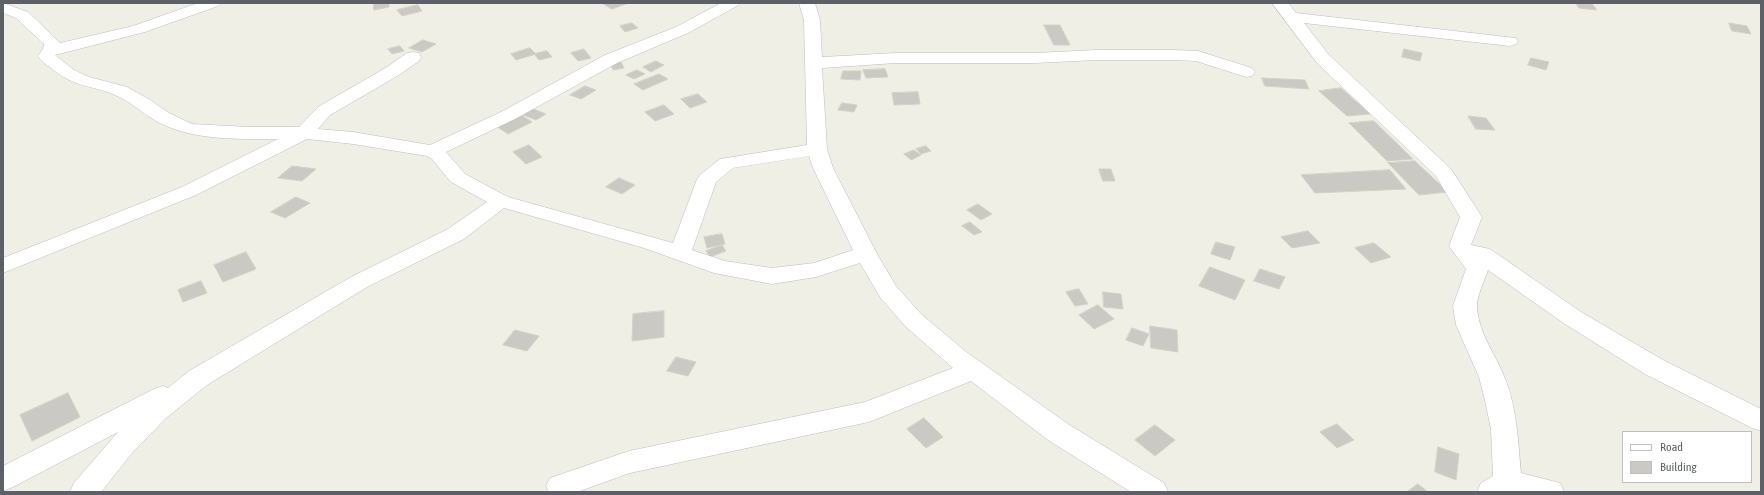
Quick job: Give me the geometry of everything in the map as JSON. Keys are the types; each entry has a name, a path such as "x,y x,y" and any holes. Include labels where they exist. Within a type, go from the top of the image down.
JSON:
{"street":[{"path":"51,50 107,38 139,29 213,3"},
{"path":"432,151 509,115 611,59 682,30 732,3"},
{"path":"806,3 812,20 817,149 823,168 866,254 888,291 913,320 973,370 1058,432 1154,492"},
{"path":"3,8 22,15 52,43 51,50 46,56 68,74 83,81 121,91 144,104 162,117 190,130 249,133 304,133 353,138 432,151 439,155 458,178 501,201 652,243 722,268 772,276 816,270 866,254"},
{"path":"1285,10 1510,41"},
{"path":"1285,10 1323,59 1444,172 1471,217 1460,246 1477,268 1465,306 1468,325 1492,377 1504,429 1499,487 1550,492"},
{"path":"814,63 904,58 1035,58 1096,55 1173,55 1198,56 1246,72"},
{"path":"3,266 189,191 304,133 324,110 393,71 413,57"},
{"path":"680,253 707,179 727,163 817,149"},
{"path":"3,479 198,378 359,282 456,234 501,201"},
{"path":"1462,250 1482,254 1514,278 1573,318 1654,366 1761,421"},
{"path":"560,486 629,462 869,412 973,370"},
{"path":"84,492 122,445 157,411 198,378"}],"building":[{"path":"374,3 389,3 389,7 374,10"},
{"path":"602,3 629,3 612,9"},
{"path":"1576,3 1592,4 1597,10 1579,8"},
{"path":"418,5 422,11 402,16 397,10"},
{"path":"632,23 638,28 625,32 620,26"},
{"path":"1729,23 1747,26 1751,34 1732,31"},
{"path":"1044,25 1060,25 1070,45 1054,45"},
{"path":"423,40 436,44 422,52 409,48"},
{"path":"400,46 404,51 392,54 388,49"},
{"path":"530,48 536,54 516,60 511,54"},
{"path":"584,49 591,58 578,61 571,53"},
{"path":"1404,49 1422,53 1420,61 1402,57"},
{"path":"547,51 552,57 539,60 534,54"},
{"path":"1531,58 1549,62 1546,70 1528,65"},
{"path":"656,61 664,65 651,72 643,67"},
{"path":"621,62 624,68 613,70 611,65"},
{"path":"885,69 888,77 866,78 863,70"},
{"path":"637,70 645,74 634,79 626,75"},
{"path":"843,71 861,71 860,80 841,79"},
{"path":"659,74 668,79 643,90 634,84"},
{"path":"1262,78 1305,80 1309,89 1265,86"},
{"path":"585,86 596,90 581,99 570,95"},
{"path":"1341,88 1370,114 1347,116 1319,91"},
{"path":"918,92 920,104 894,105 892,93"},
{"path":"698,94 707,102 690,108 681,99"},
{"path":"842,103 857,105 854,112 838,110"},
{"path":"664,105 674,114 655,121 645,112"},
{"path":"531,108 546,114 536,120 521,114"},
{"path":"520,114 532,122 508,134 496,126"},
{"path":"1468,116 1486,118 1495,130 1476,129"},
{"path":"1374,121 1413,159 1387,161 1349,123"},
{"path":"529,145 542,157 526,164 513,152"},
{"path":"926,146 931,151 921,154 916,149"},
{"path":"914,150 921,155 911,160 904,154"},
{"path":"1415,161 1448,192 1419,195 1388,163"},
{"path":"292,166 316,169 302,181 278,178"},
{"path":"1099,169 1111,169 1115,181 1103,181"},
{"path":"1390,170 1406,189 1315,193 1301,175"},
{"path":"619,178 635,185 622,194 606,187"},
{"path":"296,197 310,203 285,218 271,212"},
{"path":"978,204 992,214 981,220 967,210"},
{"path":"970,222 982,232 974,235 962,226"},
{"path":"1308,231 1320,243 1292,248 1281,237"},
{"path":"722,234 725,244 707,248 704,237"},
{"path":"1216,242 1235,247 1230,260 1211,254"},
{"path":"1374,243 1391,257 1371,263 1355,248"},
{"path":"722,245 726,251 710,257 706,251"},
{"path":"246,252 256,269 223,282 214,265"},
{"path":"1210,267 1245,280 1235,300 1199,286"},
{"path":"1260,269 1285,277 1279,289 1254,281"},
{"path":"201,281 207,293 183,302 178,290"},
{"path":"1079,289 1088,304 1075,306 1066,292"},
{"path":"1103,292 1121,294 1123,309 1104,307"},
{"path":"1098,305 1114,319 1094,329 1079,315"},
{"path":"664,311 664,337 632,341 633,314"},
{"path":"1150,326 1177,330 1178,352 1151,348"},
{"path":"1132,328 1149,334 1143,346 1126,340"},
{"path":"515,330 539,336 527,351 503,345"},
{"path":"676,357 696,362 688,376 667,371"},
{"path":"68,393 80,417 32,441 20,415"},
{"path":"924,418 943,437 926,448 907,429"},
{"path":"1337,424 1354,440 1337,448 1320,432"},
{"path":"1155,425 1175,440 1155,456 1135,440"},
{"path":"1438,447 1459,454 1456,480 1435,472"},
{"path":"1418,484 1428,492 1407,492"}]}
